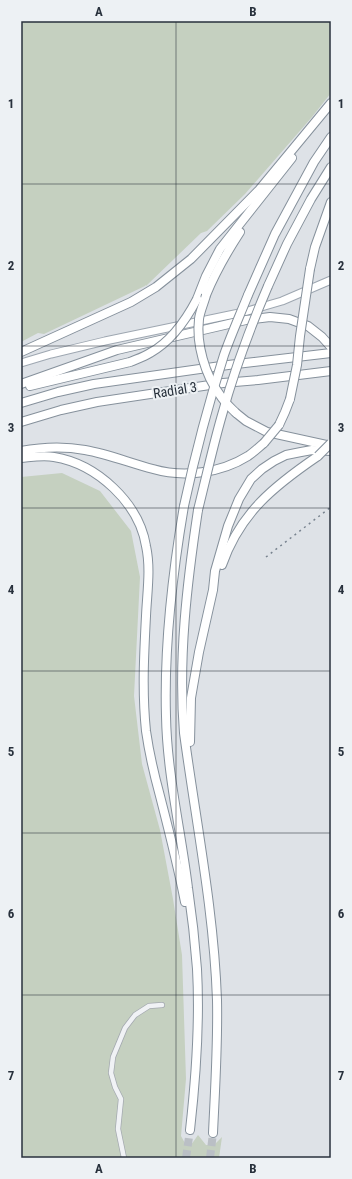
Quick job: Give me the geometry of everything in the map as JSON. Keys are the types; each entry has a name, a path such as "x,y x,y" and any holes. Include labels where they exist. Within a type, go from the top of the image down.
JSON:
{"highway":[{"path":"21,352 131,302 156,287 191,259 259,190 331,103"},
{"path":"21,388 36,383 130,362 151,353 165,342 179,329 188,316 220,249 331,108"},
{"path":"190,1130 197,1055 197,970 188,888 169,758 166,717 167,647 176,551 195,455 225,354 248,295 275,234 314,162 331,136"},
{"path":"213,1133 217,1051 217,1000 212,931 182,711 183,646 192,552 198,510 222,415 242,351 268,286 287,244 331,167"},
{"path":"264,194 228,251 212,280 199,319 201,351 211,380 220,396 246,421 267,432 331,445"},
{"path":"21,451 50,447 67,447 86,450 169,473 198,473 228,466 248,456 264,442 279,425 290,399 297,365 301,323 310,269 315,247 331,202"},
{"path":"21,384 117,350 246,320 270,317 289,319 308,326 322,337 331,347"},
{"name":"Radial 3","path":"21,403 58,392 94,384 228,365 331,353"},
{"name":"Radial 3","path":"21,422 61,410 97,402 223,383 331,371"},
{"path":"189,765 191,698 200,646 213,590 227,550 249,514 266,495 286,478 331,445"},
{"path":"213,590 215,571 228,526 239,499 251,479 268,465 286,455 312,450 331,451"},
{"path":"21,458 43,456 55,457 93,471 103,478 119,494 138,522 143,534 148,565 144,655 146,732 155,775 179,870 197,970"}],"main road":[{"path":"21,363 105,341 244,312 282,301 331,280"}],"street":[{"path":"124,1158 118,1129 121,1099 115,1087 111,1073 113,1057 125,1028 135,1015 149,1006 162,1005"}],"green space":[{"path":"21,21 331,21 331,93 245,194 207,231 201,233 146,286 145,285 44,334 38,333 21,342"},
{"path":"62,473 100,491 131,531 140,577 134,696 142,764 160,830 182,955 186,1079 181,1136 186,1145 191,1145 198,1135 206,1145 214,1145 222,1137 219,1158 21,1158 21,477"}],"tunnel":[{"path":"186,1158 190,1130"},
{"path":"210,1158 213,1133"}],"railway":[{"path":"266,557 331,507"}]}
